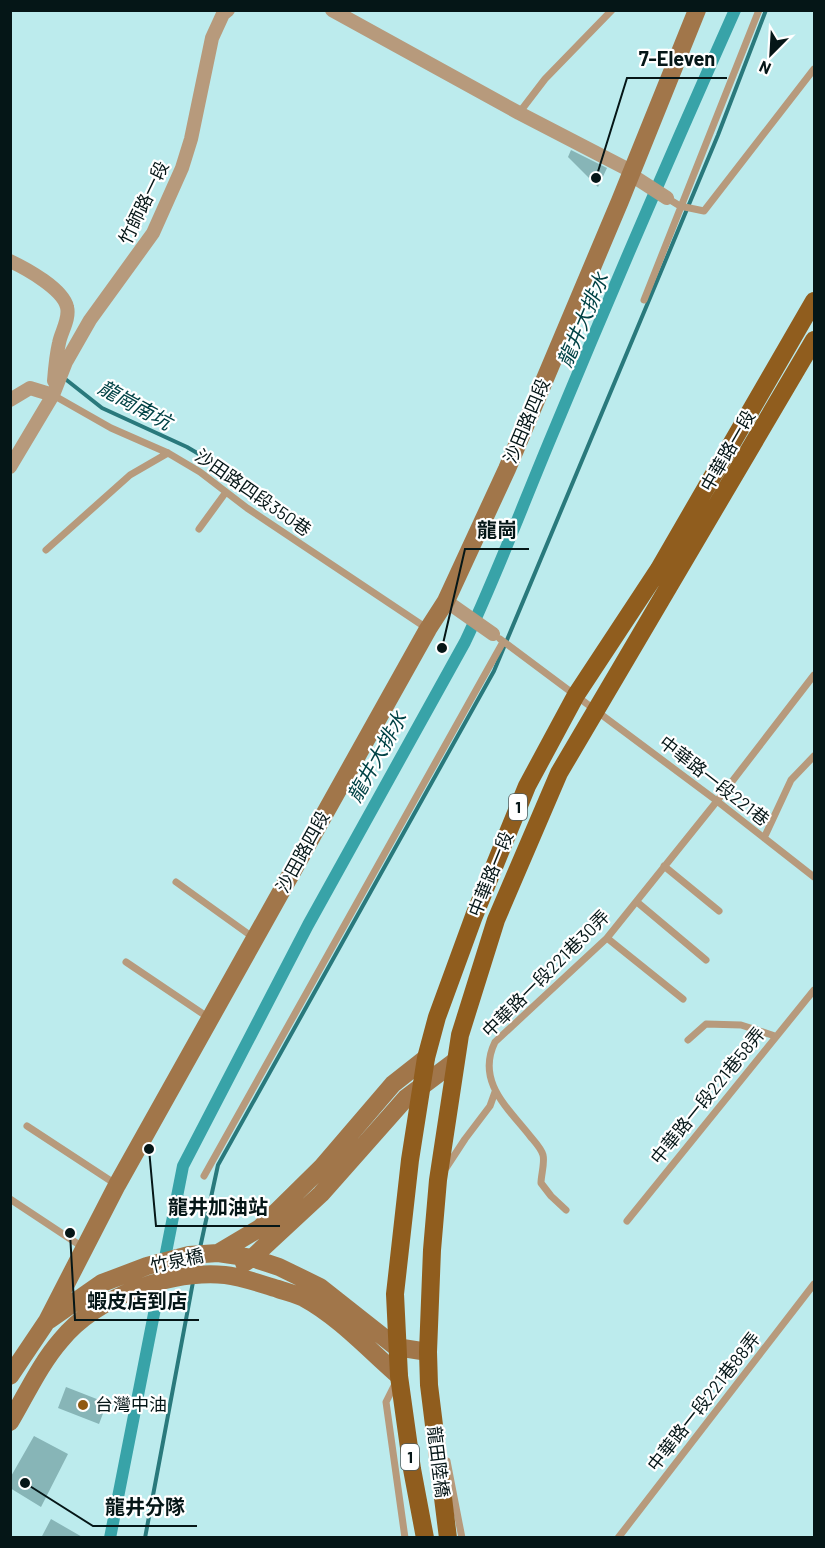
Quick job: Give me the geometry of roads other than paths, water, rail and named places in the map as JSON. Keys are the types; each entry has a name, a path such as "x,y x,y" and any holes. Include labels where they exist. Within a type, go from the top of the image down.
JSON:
{"main road":[{"name":"中華路一段","path":"399,1376 395,1294 410,1160 426,1058 437,1017 474,916 527,786 576,695 659,569 814,301"},
{"name":"中華路一段","path":"429,1385 432,1250 438,1180 454,1062 460,1035 496,920 560,773 814,340"},
{"name":"龍田陸橋","path":"399,1376 412,1469 425,1538"},
{"name":"龍田陸橋","path":"429,1385 448,1538"}],"street":[{"path":"332,10 634,174 667,198"},
{"name":"沙田路四段","path":"10,1376 47,1321 117,1185 428,629 453,606 507,470 634,174 697,10"},
{"name":"竹師路一段","path":"10,467 53,395 66,362 90,320 153,233 182,168 191,139 212,38 223,12"},
{"path":"10,261 26,269 58,292 68,309 56,356 53,395 30,388 10,400"},
{"path":"453,606 498,638"},
{"path":"218,1253 260,1228 321,1168 393,1084 426,1058"},
{"path":"225,1275 252,1258 321,1194 406,1098 454,1062"},
{"path":"218,1253 252,1258 279,1267 320,1287 396,1347 428,1352"},
{"name":"竹泉橋","path":"47,1321 102,1283 147,1266 189,1255 218,1253"},
{"name":"竹泉橋","path":"60,1341 79,1322 111,1301 153,1283 186,1276 225,1275 256,1282 303,1298 339,1322 399,1376"},
{"path":"10,1422 35,1378 60,1341 47,1321"}],"lane":[{"path":"519,113 545,79 612,10"},
{"path":"644,300 759,10"},
{"path":"667,198 680,206 704,211 814,69"},
{"name":"沙田路四段350巷","path":"53,395 111,428 168,453 200,472 247,508 428,629"},
{"path":"46,550 129,475 168,453"},
{"path":"199,530 226,492"},
{"path":"204,1176 498,638"},
{"name":"中華路一段221巷","path":"498,638 596,709 814,877"},
{"name":"中華路一段221巷30弄","path":"495,1092 488,1063 495,1042 606,938 717,801 814,675"},
{"path":"764,838 791,780 814,756"},
{"path":"664,866 719,911"},
{"path":"176,882 254,939"},
{"path":"637,902 706,960"},
{"path":"606,938 683,999"},
{"path":"126,962 210,1019"},
{"name":"中華路一段221巷58弄","path":"627,1221 814,990"},
{"path":"688,1040 706,1024 741,1025 775,1036"},
{"path":"438,1180 465,1138 490,1106 495,1092"},
{"path":"495,1092 537,1144 543,1155 541,1183 566,1210"},
{"path":"27,1126 117,1185"},
{"path":"10,1199 84,1248"},
{"name":"中華路一段221巷88弄","path":"618,1538 814,1284"},
{"path":"428,1352 462,1538"},
{"path":"399,1376 386,1402 405,1538"}],"waterway":[{"name":"龍井大排水","path":"110,1538 183,1166 308,925 465,642 621,271 735,10"},
{"path":"200,1248 218,1165 494,671 718,135 766,10"},
{"name":"龍崗南坑","path":"64,378 102,408 187,447 214,463"},
{"path":"145,1538 193,1282"}],"place":[{"name":"7-Eleven","path":"596,178"},
{"name":"龍崗","path":"442,648"},
{"name":"龍井加油站","path":"149,1149"},
{"name":"蝦皮店到店","path":"70,1233"},
{"name":"台灣中油","path":"83,1405"},
{"name":"龍井分隊","path":"25,1483"}]}
